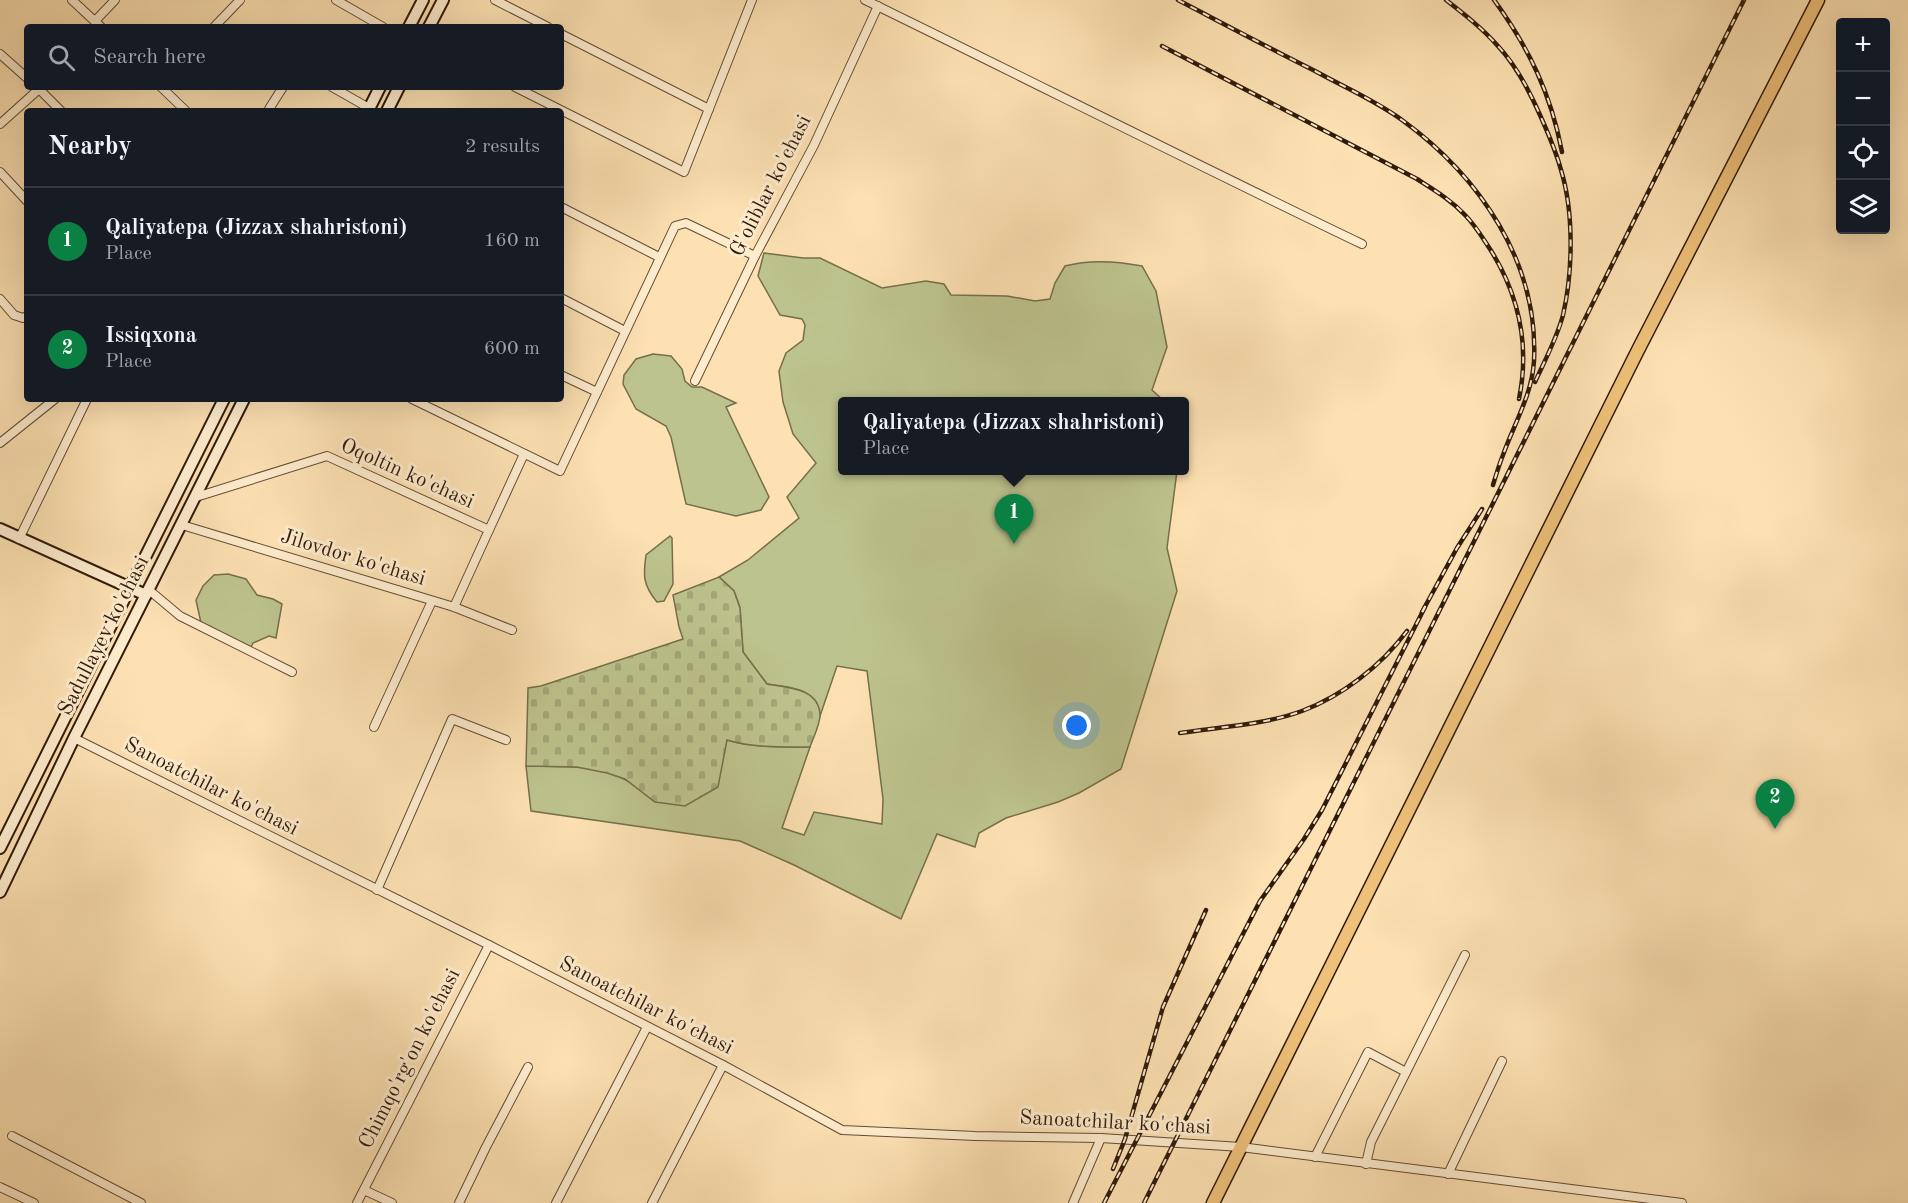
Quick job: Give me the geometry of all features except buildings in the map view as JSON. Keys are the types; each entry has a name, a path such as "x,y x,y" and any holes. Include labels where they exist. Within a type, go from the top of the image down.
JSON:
{"main road":[{"path":"411,24 423,0"},
{"path":"431,24 443,0"},
{"path":"1213,1203 1632,363 1818,0"},
{"path":"369,108 378,90"},
{"path":"388,108 398,90"},
{"name":"Sadullayev ko'chasi","path":"0,848 222,402"},
{"name":"Sadullayev ko'chasi","path":"0,892 74,738 243,402"},
{"path":"0,529 129,588 147,592"}],"street":[{"path":"72,0 98,24 114,0"},
{"path":"217,24 240,0"},
{"path":"336,0 378,24"},
{"path":"495,0 542,24"},
{"path":"564,112 684,172 752,0"},
{"path":"865,0 1362,244"},
{"name":"G'oliblar ko'chasi","path":"695,381 755,256 814,145 878,6"},
{"path":"564,36 709,109"},
{"path":"0,54 24,75"},
{"path":"0,124 36,90"},
{"path":"40,90 58,108"},
{"path":"164,90 183,108"},
{"path":"270,108 282,90"},
{"path":"337,90 365,108"},
{"path":"520,90 556,108"},
{"path":"0,172 24,198"},
{"path":"564,209 659,257"},
{"path":"418,402 560,471 675,226 686,223 755,256"},
{"path":"0,299 14,315 24,318"},
{"path":"564,300 625,331"},
{"path":"564,376 597,392"},
{"path":"0,442 50,402"},
{"path":"19,539 86,402"},
{"path":"489,530 524,454"},
{"name":"Oqoltin ko'chasi","path":"196,496 327,456 489,530 454,608"},
{"name":"Jilovdor ko'chasi","path":"182,525 432,601 512,630"},
{"path":"147,592 180,616 292,672"},
{"path":"374,727 432,601"},
{"path":"377,890 452,719 506,740"},
{"name":"Sanoatchilar ko'chasi","path":"74,738 489,945 723,1065 842,1130 975,1136 1101,1137 1241,1147 1682,1203"},
{"name":"Chimqo'rg'on ko'chasi","path":"357,1203 489,945"},
{"path":"1366,1164 1371,1142 1465,955"},
{"path":"556,1203 647,1027"},
{"path":"1315,1157 1368,1052 1406,1072"},
{"path":"1448,1174 1502,1061"},
{"path":"652,1203 723,1065"},
{"path":"459,1203 528,1067"},
{"path":"12,1136 141,1203"},
{"path":"1073,1203 1101,1137"},
{"path":"0,1187 34,1203"},
{"path":"364,1190 392,1203"}],"green space":[{"path":"764,253 820,258 882,288 926,281 944,284 951,295 1007,296 1035,301 1050,299 1055,283 1065,266 1084,262 1113,262 1142,266 1156,291 1167,347 1152,390 1160,397 838,397 838,475 1176,475 1167,548 1177,591 1121,769 1058,802 1006,818 979,833 975,847 937,834 901,919 794,865 740,841 531,811 526,766 576,767 613,774 636,786 655,802 725,746 727,740 758,746 810,747 782,828 804,835 814,812 882,824 883,799 867,671 837,666 820,716 813,699 801,690 767,684 743,652 740,608 734,591 719,577 748,560 799,518 787,497 816,463 793,434 783,402 779,371 786,353 803,340 805,325 802,319 780,315 758,276"},
{"path":"653,354 671,356 682,369 685,381 692,387 702,387 736,403 726,407 769,497 761,510 736,516 686,504 671,437 666,426 636,409 623,384 624,375 636,359"},
{"path":"670,536 672,538 673,584 664,601 657,602 645,580 646,555"},
{"path":"228,574 246,579 257,595 282,604 276,638 269,636 253,643 251,647 201,623 196,600 203,586 214,575"},
{"path":"719,577 734,591 740,608 743,652 767,684 800,690 814,699 818,706 820,719 810,747 758,746 727,740 718,787 685,806 655,802 625,779 607,773 577,767 526,766 528,688 541,686 683,639 673,595"}],"railway":[{"path":"1178,0 1360,94 1402,120 1456,167 1499,224 1515,256 1526,289 1533,325 1534,361 1530,386 1493,485"},
{"path":"1446,0 1485,33 1516,69 1549,135 1565,187 1571,242 1569,280 1558,332 1535,382"},
{"path":"1494,0 1518,36 1537,72 1552,111 1562,152"},
{"path":"1144,1203 1744,0"},
{"path":"1162,46 1417,179 1460,210 1490,249 1515,302 1520,321 1523,359 1519,399"},
{"path":"1422,612 1457,548 1482,509"},
{"path":"1104,1203 1260,901 1322,810 1425,607"},
{"path":"1180,733 1272,720 1317,705 1346,688 1373,668 1407,631"},
{"path":"1113,1169 1125,1139 1163,1007 1206,910"}],"place":[{"name":"Qaliyatepa (Jizzax shahristoni)","path":"1014,544"},
{"name":"Issiqxona","path":"1775,829"}]}
